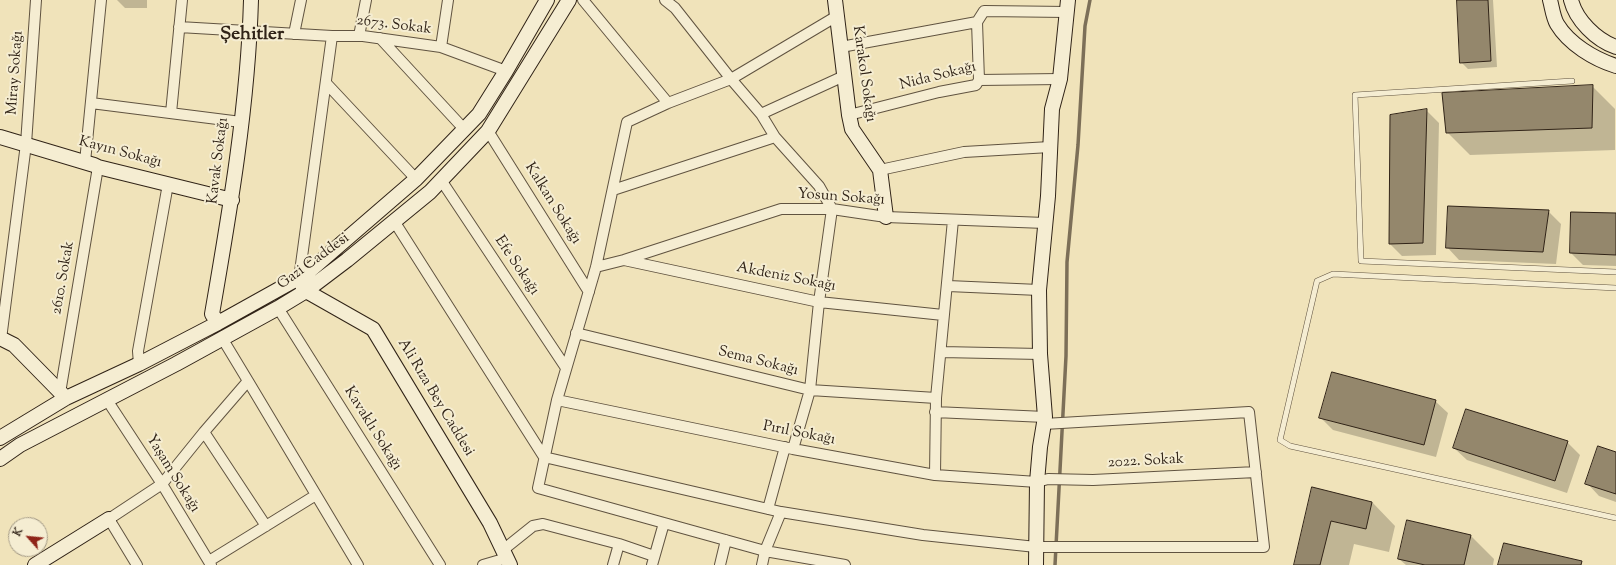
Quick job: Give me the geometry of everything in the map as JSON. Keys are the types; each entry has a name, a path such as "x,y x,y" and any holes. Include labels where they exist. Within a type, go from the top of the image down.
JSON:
{"street":[{"name":"Miray Sokağı","path":"1,338 26,144 36,0"},
{"name":"2610. Sokak","path":"63,395 91,164 91,103 101,0"},
{"path":"171,113 182,0"},
{"name":"Kavak Sokağı","path":"218,323 212,314 232,200 250,32 251,0"},
{"path":"294,34 301,0"},
{"path":"359,36 366,0"},
{"path":"441,47 448,0"},
{"name":"Gazi Caddesi","path":"0,438 63,395 139,364 218,323 306,274 416,179 479,114 547,0"},
{"name":"Gazi Caddesi","path":"0,459 20,445 278,308 306,291 430,192 488,131 568,0"},
{"path":"583,0 668,103"},
{"path":"665,0 675,8 731,79 761,114 775,137 819,186 832,209 819,302 810,390 768,509"},
{"name":"Karakol Sokağı","path":"835,0 852,129 880,170 886,217"},
{"path":"1550,0 1557,23 1573,44 1604,62 1616,66"},
{"path":"1570,0 1573,9 1587,27 1608,44 1616,47"},
{"path":"979,80 977,22 984,11 1068,6 1060,79 1052,109 1039,290 1040,354 1047,421 1040,447 1043,481 1039,547 1036,565"},
{"path":"837,16 731,79 668,103 627,122 596,267 557,400 538,488 766,551 845,565"},
{"path":"841,47 977,22"},
{"name":"2673. Sokak","path":"179,27 380,38 441,47 506,71"},
{"path":"306,291 299,279 332,36"},
{"path":"380,38 464,129"},
{"path":"761,114 844,76"},
{"name":"Nida Sokağı","path":"849,114 939,92 976,85 979,80 1060,79"},
{"path":"326,84 416,179"},
{"path":"91,103 241,122"},
{"name":"Kalkan Sokağı","path":"488,131 589,292"},
{"name":"Kayın Sokağı","path":"0,137 91,164 232,200"},
{"path":"613,190 775,137"},
{"path":"880,170 964,152 1050,147"},
{"name":"Efe Sokağı","path":"441,180 566,368"},
{"path":"139,364 138,351 168,184"},
{"name":"Yosun Sokağı","path":"596,267 624,260 781,210 832,209 886,217 1045,223"},
{"path":"935,475 935,412 953,220"},
{"path":"394,221 544,457 781,512 923,535 1039,547 1264,547 1249,412 1073,423 935,412"},
{"name":"Akdeniz Sokağı","path":"624,260 819,302 943,315"},
{"path":"948,286 1039,290"},
{"name":"Ali Rıza Bey Caddesi","path":"306,291 373,329 490,523 506,558"},
{"name":"Kavaklı Sokağı","path":"278,308 440,565"},
{"name":"Sema Sokağı","path":"576,333 810,390 936,398"},
{"path":"1,338 14,345 63,395"},
{"path":"222,338 358,565"},
{"path":"941,352 1040,354"},
{"path":"35,565 162,484 248,381"},
{"name":"Yaşam Sokağı","path":"107,400 162,484 210,563"},
{"name":"Pırıl Sokağı","path":"557,400 789,448 935,475 1043,481"},
{"path":"204,432 266,526"},
{"name":"2022. Sokak","path":"1043,481 1256,472"},
{"path":"210,563 316,495"},
{"path":"762,565 781,512"},
{"path":"109,519 137,565"},
{"path":"483,565 506,558 532,526 543,524 619,544 653,561 664,523"},
{"path":"720,565 726,540"},
{"path":"613,565 619,544"}],"lane":[{"path":"1572,81 1355,95 1361,261 1616,272"},
{"path":"1616,288 1333,274 1317,281 1280,440 1290,446 1616,518"}],"building":[{"path":"1457,0 1488,0 1491,61 1460,63"},
{"path":"1593,85 1592,128 1446,133 1442,93"},
{"path":"1427,109 1423,243 1389,244 1390,115"},
{"path":"1448,206 1549,210 1543,252 1446,248"},
{"path":"1571,212 1616,213 1616,255 1570,253"},
{"path":"1332,372 1436,400 1424,445 1319,418"},
{"path":"1466,409 1568,441 1555,481 1453,448"},
{"path":"1598,446 1616,452 1616,494 1585,484"},
{"path":"1312,487 1372,502 1366,529 1331,521 1320,565 1294,565"},
{"path":"1407,520 1471,535 1464,565 1425,565 1398,559"},
{"path":"1504,543 1582,561 1581,565 1498,565"}],"waterway":[{"path":"1055,565 1066,356 1067,262 1078,145 1085,26 1090,0"}],"district":[{"name":"Şehitler","path":"252,36"}]}
